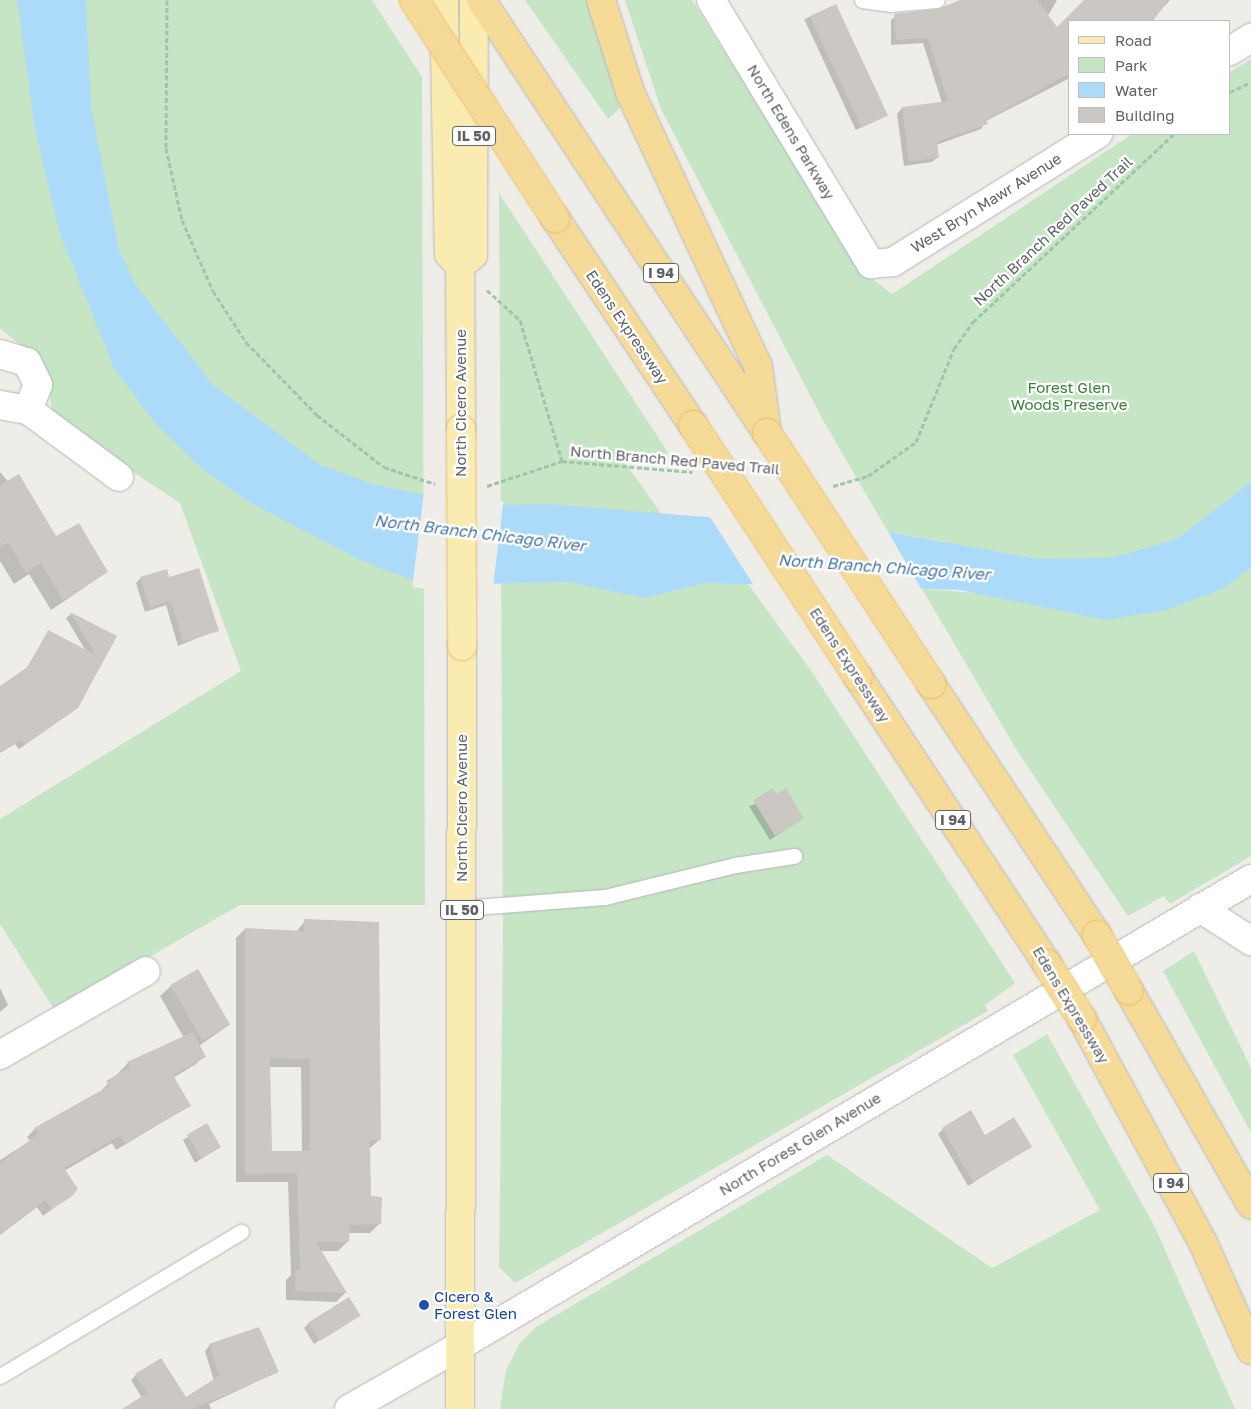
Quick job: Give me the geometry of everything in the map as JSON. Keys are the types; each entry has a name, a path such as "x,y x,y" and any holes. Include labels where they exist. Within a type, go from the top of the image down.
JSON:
{"highway":[{"name":"Edens Expressway","path":"414,0 555,218 1082,1019 1204,1245 1251,1350"},
{"name":"I 94","path":"481,0 1096,935 1251,1205"},
{"path":"600,0 630,92 758,366 767,433"}],"main road":[{"name":"North Cicero Avenue","path":"444,0 450,254 460,266 462,646 460,1409"},
{"name":"IL 50","path":"460,266 473,255 474,0"}],"street":[{"name":"North Edens Parkway","path":"711,0 871,264"},
{"path":"1231,51 1251,38"},
{"name":"West Bryn Mawr Avenue","path":"871,264 893,262 1096,135"},
{"path":"0,354 33,368 38,385 28,410"},
{"path":"0,405 28,410 120,477"},
{"name":"North Forest Glen Avenue","path":"349,1409 1251,879"},
{"path":"1200,908 1251,941"},
{"path":"0,1055 146,972"}],"lane":[{"path":"862,0 890,4 937,0"},
{"path":"462,908 605,897 735,865 794,856"},
{"path":"0,1376 240,1232"}],"path":[{"path":"167,0 166,148 182,220 213,291 246,342 317,415 397,474 445,485"},
{"path":"1231,92 1251,82"},
{"name":"North Branch Red Paved Trail","path":"824,485 868,476 916,442 954,348 973,322 1173,135"},
{"path":"460,266 520,320 562,460"},
{"name":"North Branch Red Paved Trail","path":"483,486 506,482 562,460 696,472"}],"green space":[{"path":"0,0 372,0 422,77 425,905 240,905 55,1011 0,924 0,819 241,671 180,503 63,426 53,416 45,366 0,328"},
{"path":"525,0 590,0 620,108 608,119"},
{"name":"Forest Glen Woods Preserve","path":"625,0 692,0 861,270 892,294 1130,135 1231,135 1231,71 1251,59 1251,856 1170,904 1164,896 1128,916 1018,752 922,589 977,593 946,542 888,532 824,422 661,109"},
{"path":"499,193 669,454 617,451 710,583 748,584 812,672 1015,983 985,1005 988,1011 515,1283 499,1267 503,937"},
{"path":"1194,951 1251,1068 1251,1133 1163,971"},
{"path":"1047,1034 1154,1225 1235,1409 500,1409 506,1370 520,1343 536,1327 827,1155 992,1268 1100,1210 1013,1055"}],"water":[{"name":"North Branch Chicago River","path":"17,0 86,0 91,107 119,249 135,284 213,385 319,464 372,484 424,495 509,505 547,504 888,532 1038,559 1112,558 1177,539 1251,482 1251,568 1222,589 1166,610 1105,620 960,590 704,583 645,598 568,582 424,585 358,559 247,501 200,467 154,422 114,368 59,231 35,129"}],"pier":[{"path":"424,492 503,502 492,597 412,587"},
{"path":"708,514 887,530 923,592 755,587"}],"building":[{"path":"960,0 1037,0 1057,27 1084,0 1168,0 1154,20 1068,20 1068,74 986,120 988,124 937,142 939,158 909,161 902,107 948,101 928,38 896,40 894,14 938,9"},
{"path":"836,4 888,115 862,128 810,16"},
{"path":"19,474 56,536 79,523 108,572 63,600 41,563 26,573 8,542 0,547 0,485"},
{"path":"199,568 219,631 183,642 171,601 150,607 140,577 167,569 169,577"},
{"path":"70,612 117,636 78,708 25,745 21,740 0,752 0,686 29,666 48,630 96,655"},
{"path":"773,788 776,794 786,788 804,819 775,836 753,800"},
{"path":"304,919 379,922 381,1140 370,1140 371,1196 382,1197 381,1224 350,1225 349,1242 316,1242 347,1293 295,1291 295,1270 300,1270 297,1173 245,1174 245,928 304,931","holes":["270,1058 310,1059 310,1151 272,1151"]},
{"path":"198,969 230,1024 202,1040 170,985"},
{"path":"193,1032 206,1057 173,1075 191,1106 125,1143 120,1136 64,1168 78,1189 71,1197 52,1209 45,1200 0,1234 0,1163 38,1134 34,1128 109,1086 106,1081 130,1067 127,1062"},
{"path":"971,1110 985,1135 1014,1117 1032,1147 973,1182 942,1128"},
{"path":"207,1123 221,1147 201,1159 187,1134"},
{"path":"349,1297 361,1316 320,1341 308,1322"},
{"path":"259,1327 279,1372 193,1409 122,1409 147,1393 135,1374 161,1358 186,1397 219,1376 209,1344"}],"place":[{"name":"Cicero & Forest Glen","path":"424,1305"}]}
